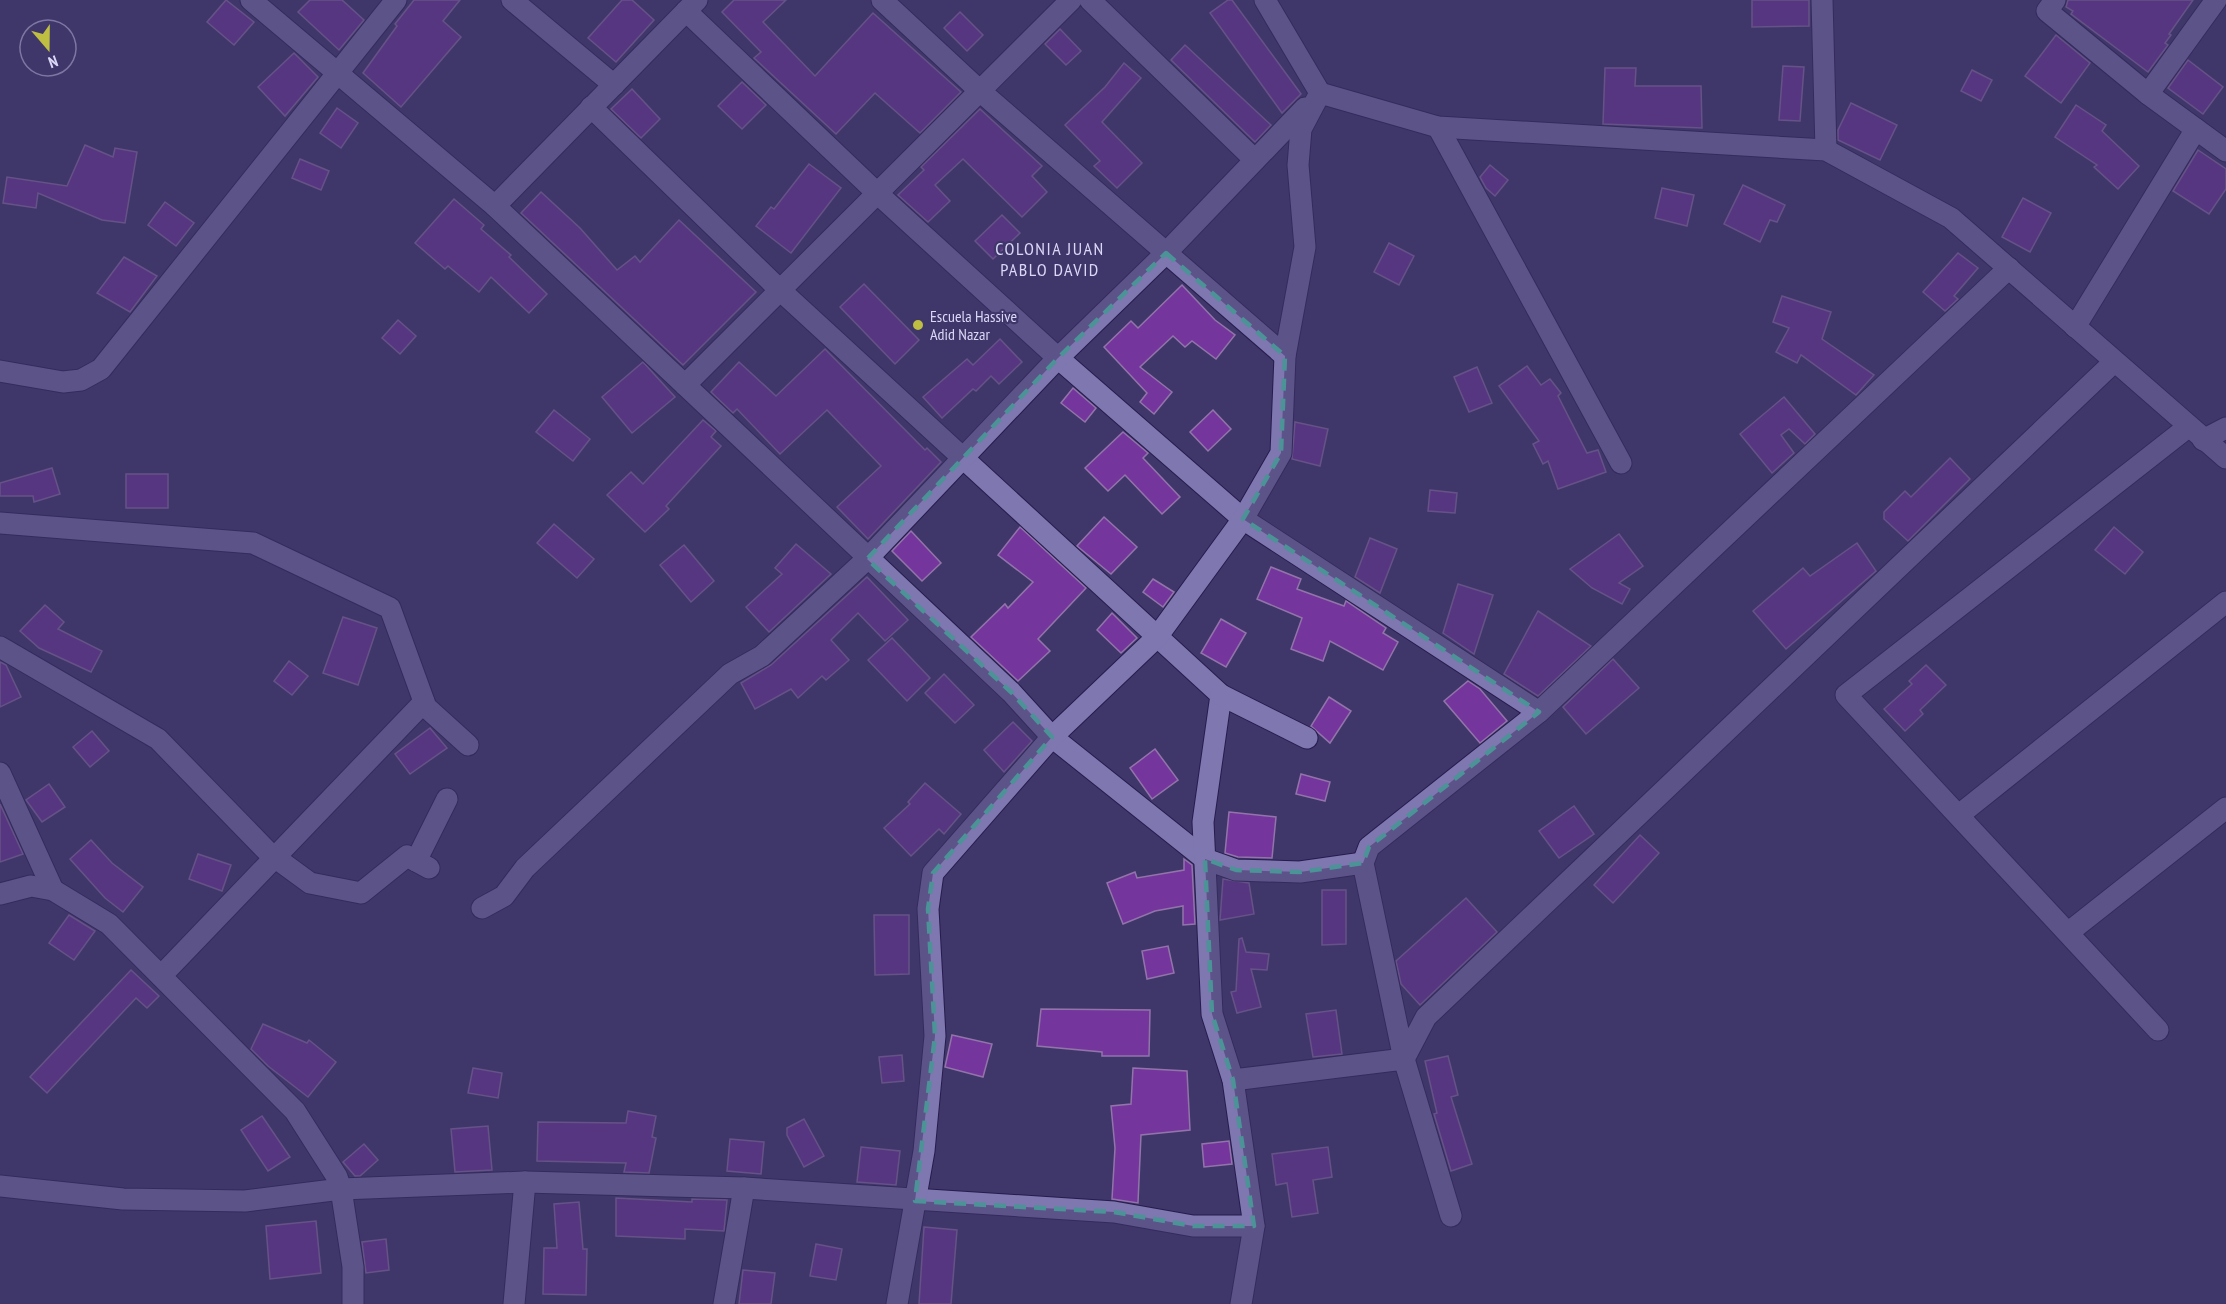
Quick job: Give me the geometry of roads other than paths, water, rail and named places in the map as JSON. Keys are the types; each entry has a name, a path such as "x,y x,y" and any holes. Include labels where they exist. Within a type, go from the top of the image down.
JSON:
{"street":[{"path":"251,0 495,206 867,559 1011,692 1052,737 1205,859 1236,870 1300,872 1362,863"},
{"path":"0,371 63,382 81,380 101,369 396,0"},
{"path":"512,0 614,85"},
{"path":"882,0 980,91 1286,356"},
{"path":"685,385 1071,0"},
{"path":"1090,0 1255,160"},
{"path":"1265,0 1320,93 1437,127 1826,150 1951,218 2226,458"},
{"path":"1822,0 1826,150"},
{"path":"2148,94 2216,0"},
{"path":"495,206 691,5 878,193 1058,358 1243,519 1539,712"},
{"path":"2051,6 2148,94 2226,151"},
{"path":"482,908 504,896 525,868 730,674 762,656 867,559 1058,358 1166,253 1320,93"},
{"path":"897,1304 924,1151 935,1036 928,909 933,873 1052,737 1157,637 1243,519 1281,453 1286,356 1305,248 1298,165 1301,129 1320,93"},
{"path":"591,107 780,290 1221,695 1307,738"},
{"path":"1437,127 1621,463"},
{"path":"2076,327 2196,129"},
{"path":"1451,1216 1404,1059 1362,863 1369,848 1539,712 2009,268"},
{"path":"1404,1059 1426,1017 2114,362"},
{"path":"2158,1030 1846,695 2195,433 2226,428"},
{"path":"0,523 252,543 390,608 426,707 468,745"},
{"path":"1959,815 2226,602"},
{"path":"0,647 158,739 275,857 310,883 361,893 407,855 422,865 447,799"},
{"path":"1221,695 1203,822 1212,1014 1233,1080 1254,1226 1241,1304"},
{"path":"161,976 424,702"},
{"path":"0,773 53,890"},
{"path":"2069,932 2226,808"},
{"path":"0,894 31,886 53,890 109,924 295,1111 337,1177 341,1189 353,1267 353,1304"},
{"path":"1233,1080 1404,1059"},
{"path":"0,1186 123,1199 245,1201 341,1189 525,1182 744,1188 915,1201 1114,1212 1193,1226 1254,1226"},
{"path":"514,1304 525,1182"},
{"path":"724,1304 744,1188"}],"place":[{"name":"Escuela Hassive Adid Nazar","path":"918,325"}],"district":[{"name":"COLONIA JUAN PABLO DAVID","path":"1050,259"}]}
